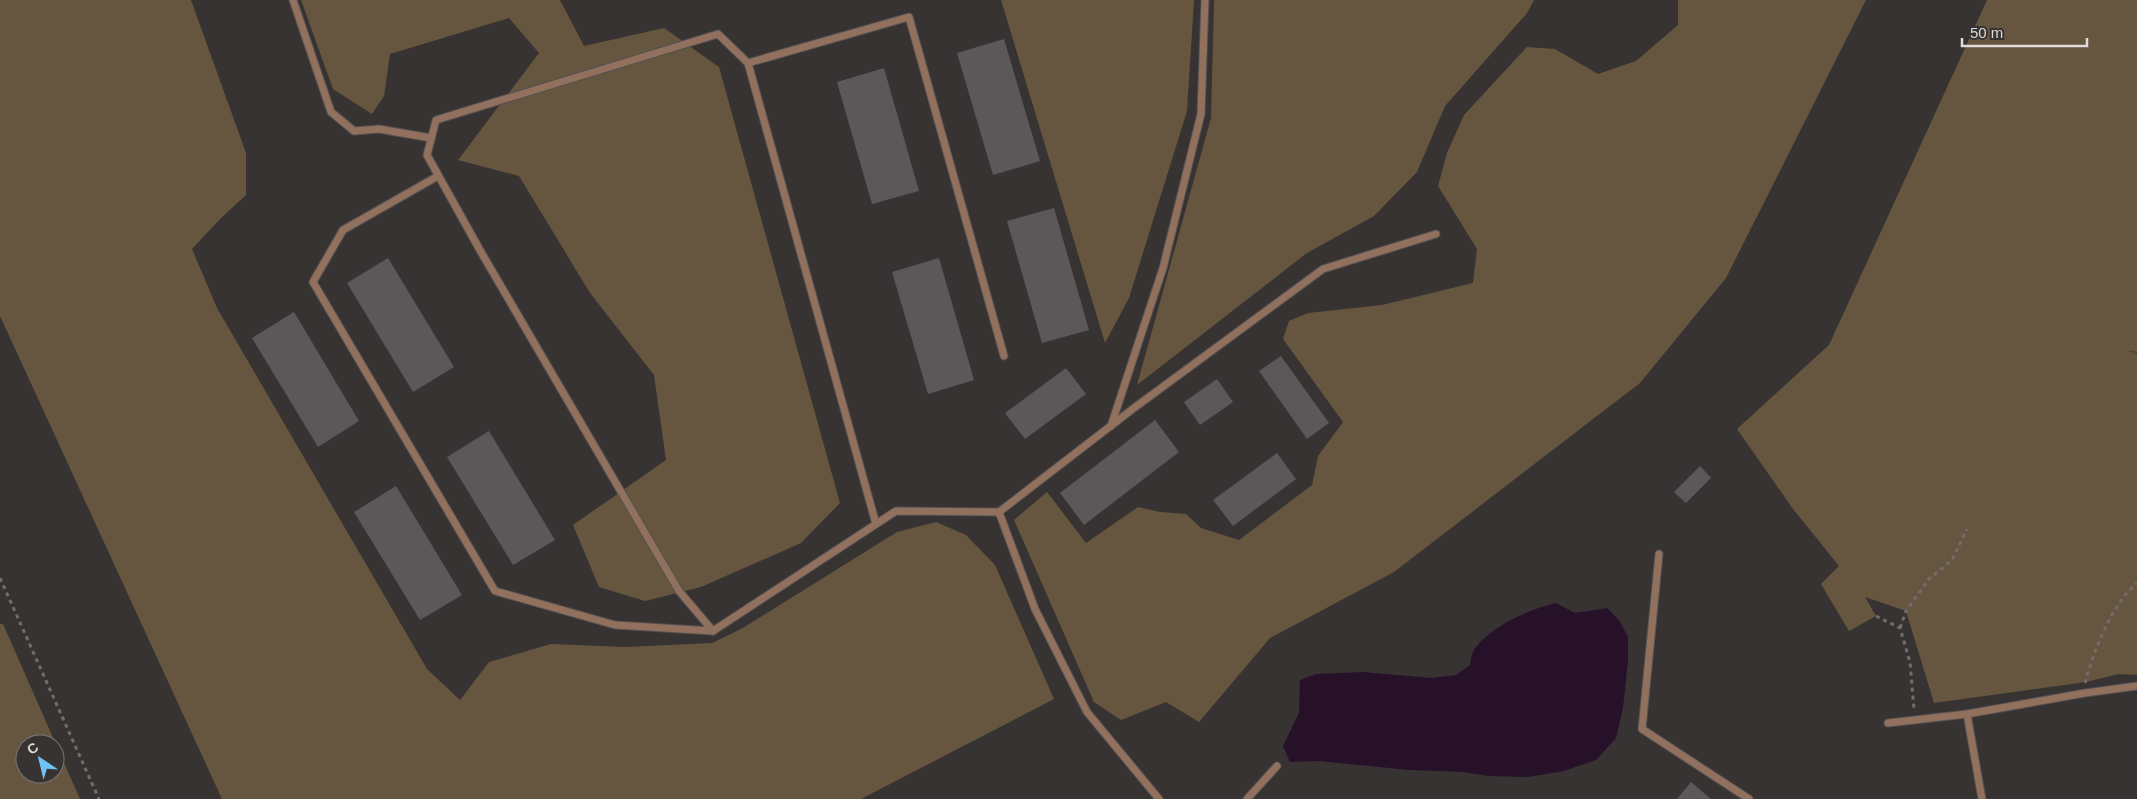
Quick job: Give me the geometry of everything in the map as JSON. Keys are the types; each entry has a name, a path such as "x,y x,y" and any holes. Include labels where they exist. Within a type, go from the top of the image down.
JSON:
{"lane":[{"path":"293,0 331,112 354,131 379,129 431,138"},
{"path":"1110,426 1163,268 1201,114 1205,0"},
{"path":"748,63 909,17 1004,356"},
{"path":"713,631 679,591 438,176 427,155 436,120 718,34 748,63 876,524"},
{"path":"438,176 343,230 314,282 495,592 615,625 713,631 896,511 999,512 1110,426 1323,269 1436,234"},
{"path":"999,512 1035,609 1087,712 1158,799"},
{"path":"1659,554 1642,729 1749,799"},
{"path":"1888,723 1967,714 2085,693 2137,686"},
{"path":"1967,714 1982,799"},
{"path":"1247,799 1277,766"}],"path":[{"path":"1915,720 1910,662 1900,628 1906,611 1929,579 1952,560 1967,529"},
{"path":"0,578 99,799"},
{"path":"2085,693 2084,689 2090,667 2110,620 2129,590 2137,583"},
{"path":"1876,616 1900,628"}],"shaded area":[{"path":"0,0 191,0 246,153 246,195 192,249 217,308 427,669 460,700 489,662 551,644 626,647 712,643 741,629 897,532 936,522 966,535 995,565 1054,699 861,799 222,799 0,316"},
{"path":"301,0 560,0 584,46 664,28 719,67 840,503 801,543 701,587 645,601 599,587 573,525 666,460 654,375 590,293 519,176 458,160 539,53 509,18 390,54 384,96 372,114 333,89"},
{"path":"1001,0 1194,0 1187,111 1129,298 1105,343"},
{"path":"1214,0 1534,0 1527,13 1445,106 1417,172 1374,216 1307,253 1137,385 1211,118"},
{"path":"1678,0 1866,0 1726,278 1640,383 1394,572 1270,638 1199,722 1166,702 1121,720 1094,702 1014,520 1047,492 1086,543 1138,507 1160,512 1186,514 1201,528 1239,540 1312,485 1318,456 1343,422 1283,339 1289,321 1308,313 1382,305 1473,283 1477,249 1438,186 1447,153 1464,115 1527,47 1555,49 1598,74 1636,61 1678,25"},
{"path":"1987,0 2137,0 2137,352 2125,350 2137,353 2137,675 2119,674 2086,682 1934,703 1906,611 1865,597 1876,616 1849,631 1821,584 1839,566 1793,509 1737,429 1829,345"},
{"path":"1556,603 1575,613 1607,608 1619,620 1628,637 1628,661 1623,708 1616,738 1596,760 1564,771 1528,777 1488,776 1464,772 1410,770 1319,761 1290,762 1283,746 1299,713 1300,680 1316,674 1363,672 1431,678 1456,675 1470,665 1474,650 1489,634 1523,614"},
{"path":"0,624 3,624 51,734 15,734 15,784 65,784 65,765 80,799 0,799"}],"building":[{"path":"1004,39 1040,161 993,175 957,53"},
{"path":"884,68 919,191 872,204 837,82"},
{"path":"1054,208 1089,330 1042,343 1007,221"},
{"path":"388,258 454,367 413,392 347,283"},
{"path":"939,258 974,380 928,394 892,272"},
{"path":"294,312 359,421 318,447 252,338"},
{"path":"1281,356 1329,423 1307,439 1259,371"},
{"path":"1066,368 1086,394 1025,439 1005,413"},
{"path":"1217,379 1233,402 1200,425 1184,402"},
{"path":"1155,420 1179,452 1084,525 1060,493"},
{"path":"489,431 555,540 513,565 447,457"},
{"path":"1277,453 1296,479 1233,526 1213,500"},
{"path":"1700,466 1711,478 1686,503 1674,492"},
{"path":"396,486 462,595 420,620 354,512"},
{"path":"1691,782 1711,799 1677,799"}]}
